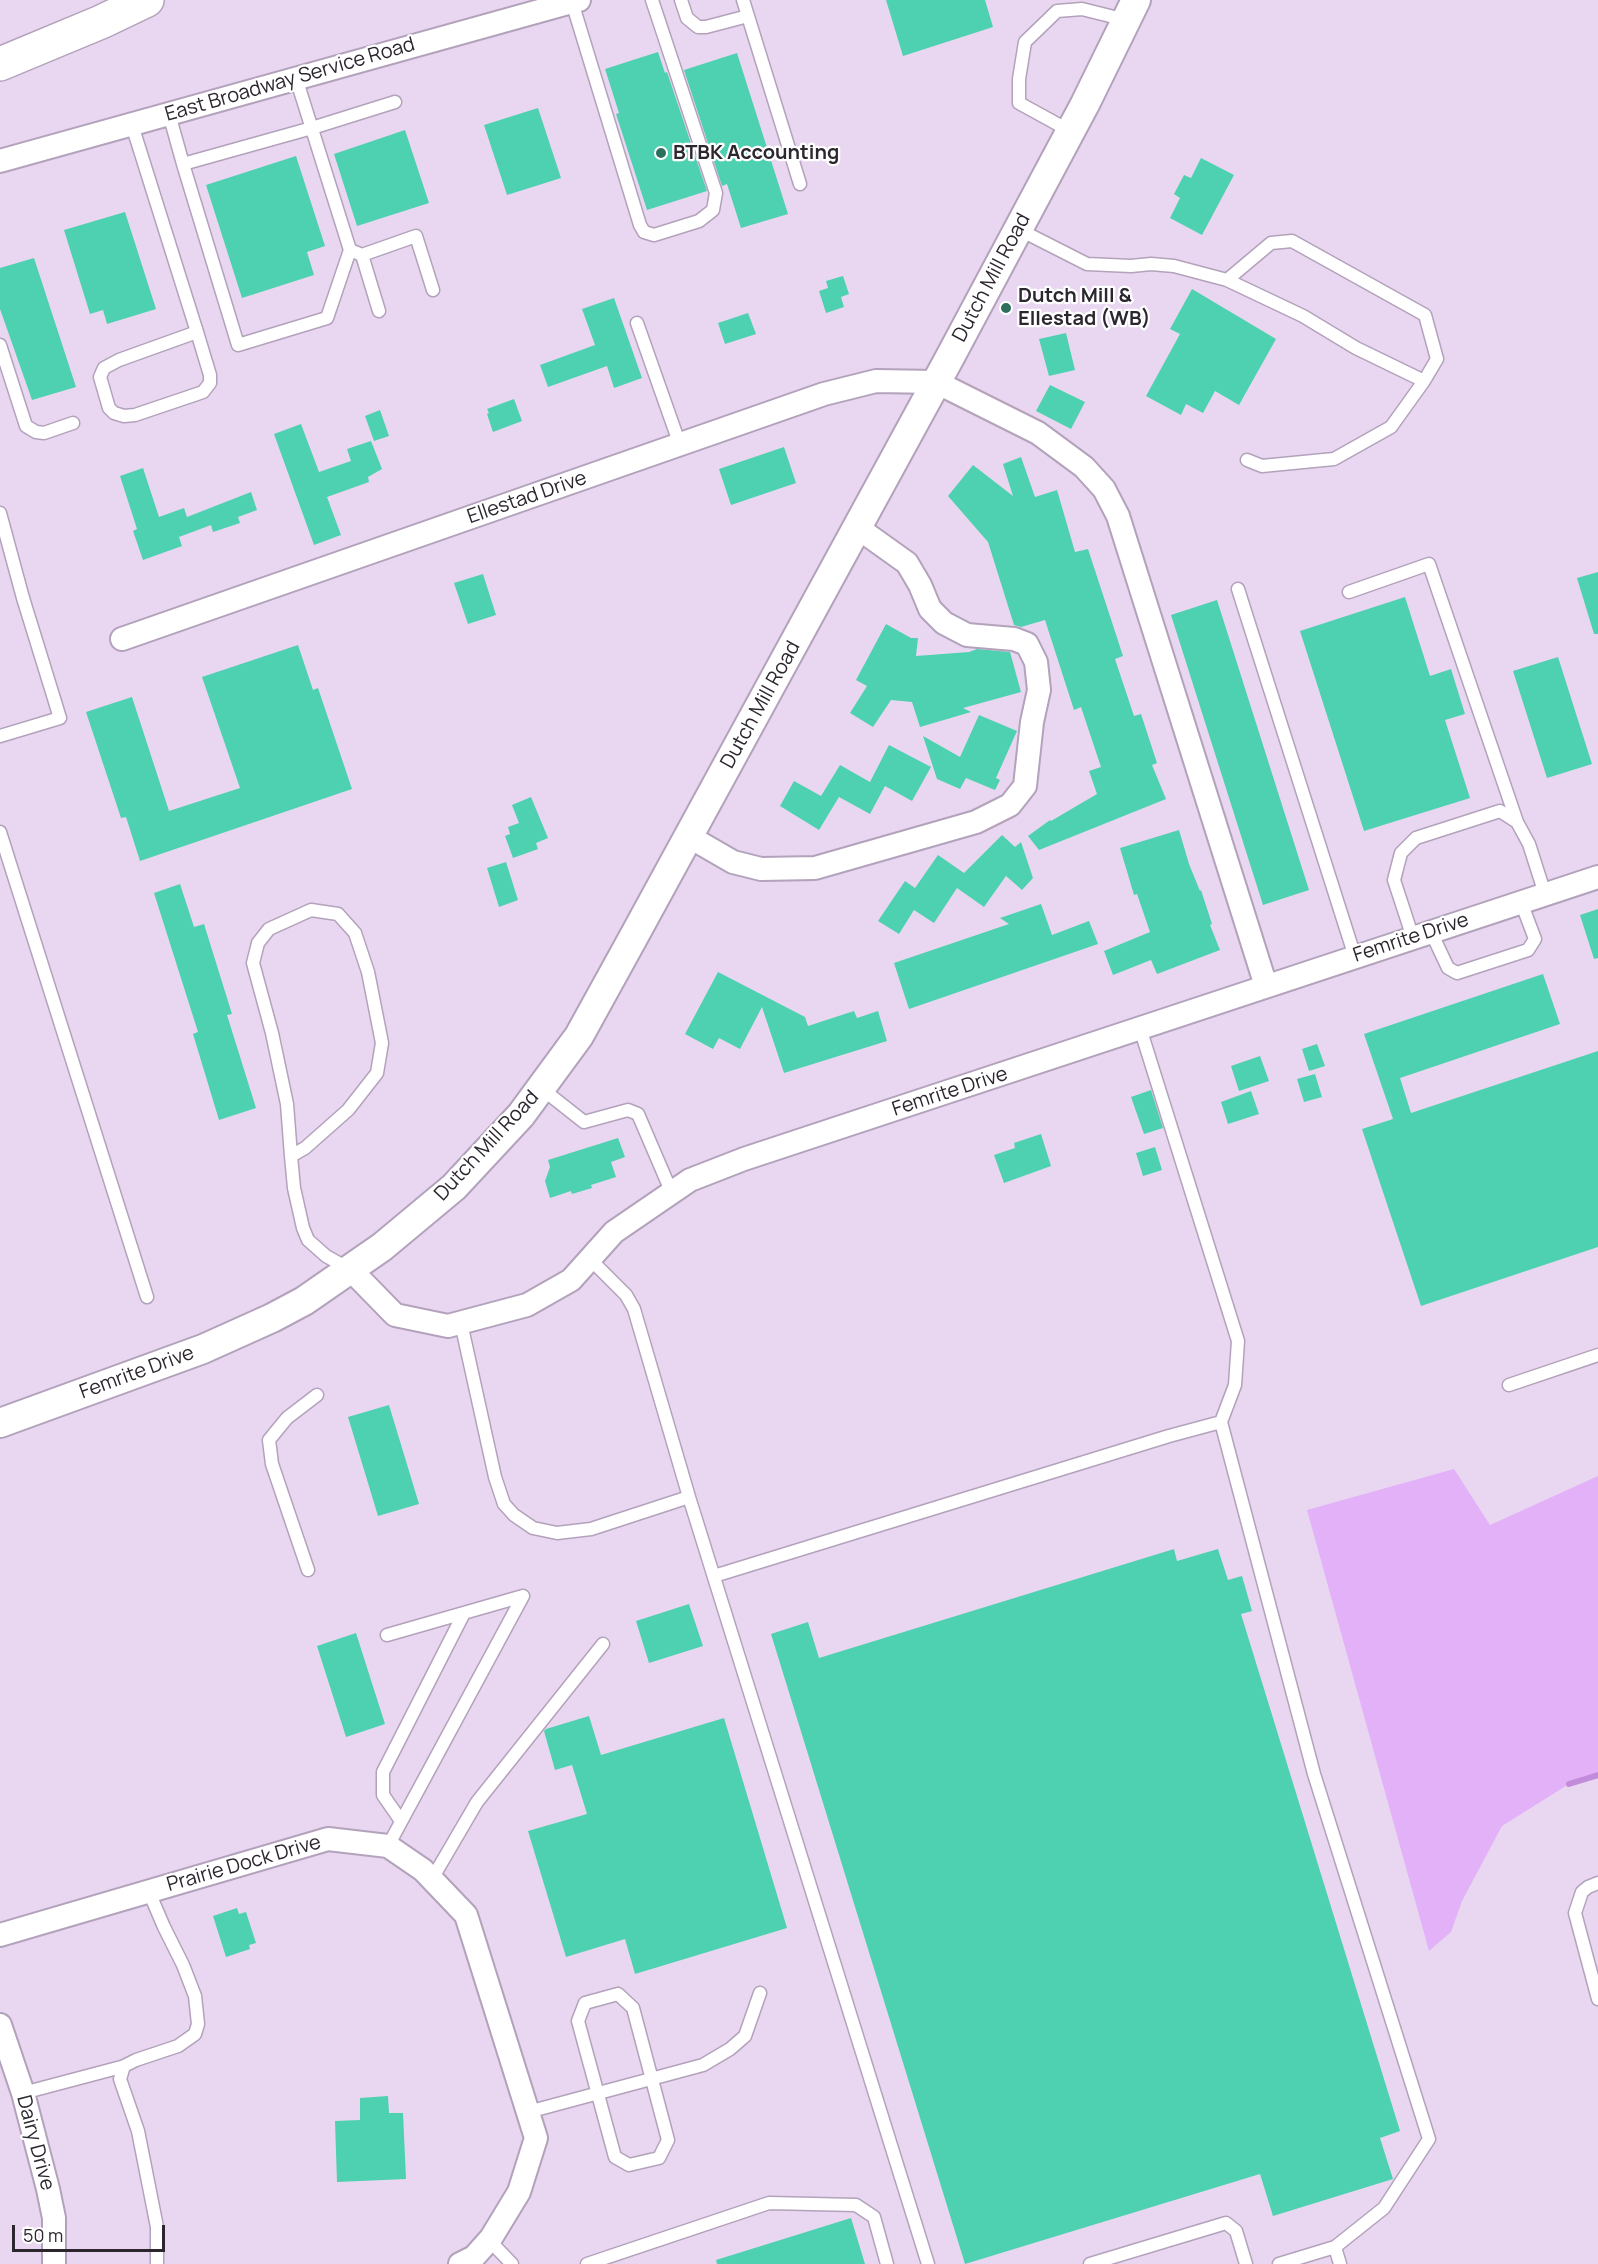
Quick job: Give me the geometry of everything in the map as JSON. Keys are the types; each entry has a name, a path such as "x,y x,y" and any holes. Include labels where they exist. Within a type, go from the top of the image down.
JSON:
{"highway":[{"path":"0,64 101,22 147,0"}],"street":[{"name":"East Broadway Service Road","path":"0,161 575,1"},
{"name":"Dutch Mill Road","path":"272,1318 304,1301 382,1247 454,1187 521,1115 579,1036 858,528 1070,131 1131,10"},
{"name":"Ellestad Drive","path":"122,639 824,394 876,381 936,382"},
{"path":"936,382 1038,433 1084,467 1104,489 1118,516 1266,986"},
{"path":"688,836 733,862 762,869 815,868 976,822 1010,805 1025,786 1032,722 1039,690 1036,662 1027,644 1014,639 967,635 944,623 930,609 907,563 858,528"},
{"name":"Femrite Drive","path":"350,1269 395,1315 448,1326 527,1305 571,1280 614,1232 690,1180 744,1159 1598,876"},
{"name":"Femrite Drive","path":"0,1423 203,1349 272,1318"},
{"name":"Prairie Dock Drive","path":"0,1935 328,1839 388,1846 423,1870 466,1915 536,2138 519,2192 489,2240 474,2257 460,2264"},
{"name":"Dairy Drive","path":"0,2025 23,2093 48,2189 54,2218 54,2264"}],"lane":[{"path":"575,1 640,225 644,232 654,235 699,221 713,210 716,193 652,0"},
{"path":"681,0 687,18 698,27 748,16"},
{"path":"743,0 800,184"},
{"path":"1070,131 1019,103 1019,79 1025,42 1057,11 1131,10"},
{"path":"169,114 238,345 327,318 350,250 296,78"},
{"path":"183,164 395,102"},
{"path":"132,125 197,332 210,375 207,388 203,392 135,415 124,416 114,413 109,408 100,377 104,368 119,360 197,332"},
{"path":"1018,229 1087,264 1131,267 1151,264 1174,266 1227,280 1303,316 1356,348 1424,381"},
{"path":"350,250 362,255 416,236 433,290"},
{"path":"1227,280 1271,243 1292,240 1425,315 1437,358 1424,381 1391,427 1334,459 1262,466 1247,460"},
{"path":"362,255 379,311"},
{"path":"637,323 680,445"},
{"path":"0,345 27,426 36,432 44,433 73,423"},
{"path":"0,513 23,598 60,718 0,736"},
{"path":"1349,592 1429,564 1517,822 1529,844 1545,894"},
{"path":"1238,589 1355,957"},
{"path":"1517,822 1500,811 1416,838 1401,853 1394,880 1422,935 1448,968 1457,973 1528,950 1535,939 1521,902"},
{"path":"0,832 147,1297"},
{"path":"291,1156 305,1148 348,1110 377,1073 382,1043 368,972 355,933 338,914 311,910 269,929 258,943 253,963 272,1033 287,1104 291,1156 294,1188 303,1228 308,1240 326,1256 350,1269"},
{"path":"1140,1028 1238,1341 1235,1385 1221,1422 1314,1774 1429,2139 1384,2208 1335,2247 1279,2264"},
{"path":"541,1088 584,1122 628,1110 638,1114 671,1191"},
{"path":"590,1259 620,1288 634,1309 689,1497 928,2264"},
{"path":"461,1323 495,1477 504,1504 514,1515 534,1528 557,1533 591,1529 689,1497"},
{"path":"1509,1385 1598,1355"},
{"path":"308,1570 272,1464 269,1440 287,1418 317,1395"},
{"path":"714,1576 1221,1422"},
{"path":"387,1635 523,1596 388,1846"},
{"path":"401,1821 383,1795 383,1772 464,1613"},
{"path":"432,1879 477,1802 603,1644"},
{"path":"1598,1883 1582,1892 1575,1913 1598,1999"},
{"path":"23,2093 125,2066 178,2046 195,2034 198,2024 195,1996 149,1892"},
{"path":"528,2112 703,2065 730,2049 745,2036 760,1993"},
{"path":"618,1994 633,2008 668,2140 659,2158 629,2165 615,2157 598,2093 578,2021 585,2003 618,1994"},
{"path":"125,2066 120,2079 138,2131 157,2227 157,2264"},
{"path":"587,2264 769,2203 856,2205 874,2217 887,2264"},
{"path":"1090,2264 1226,2223 1236,2231 1246,2264"},
{"path":"489,2240 512,2264"},
{"path":"1335,2247 1340,2264"}],"shaded area":[{"path":"1454,1469 1490,1525 1598,1476 1598,1775 1569,1784 1502,1826 1462,1901 1451,1932 1429,1951 1307,1510"}],"building":[{"path":"886,0 985,0 993,27 903,56"},
{"name":"BTBK Accounting","path":"658,52 665,73 667,72 707,191 647,210 616,114 619,113 605,69"},
{"path":"737,53 788,214 741,228 727,184 722,186 684,70"},
{"path":"538,108 561,178 507,195 484,125"},
{"path":"405,130 429,203 357,226 334,154"},
{"path":"296,156 325,246 307,252 314,275 242,298 206,185"},
{"path":"1201,158 1234,175 1202,235 1170,218 1180,198 1174,194 1184,175 1191,178"},
{"path":"125,212 156,309 107,324 103,310 90,314 64,230"},
{"path":"34,258 76,387 32,400 0,309 0,268"},
{"path":"843,276 849,294 841,297 844,307 826,313 819,291 828,288 826,281"},
{"path":"1192,289 1276,339 1239,405 1215,391 1203,413 1186,404 1181,415 1146,396 1180,334 1170,329"},
{"path":"614,298 642,378 614,388 607,366 548,387 540,365 595,345 582,309"},
{"path":"748,313 756,334 725,344 718,323"},
{"path":"1066,333 1075,370 1049,376 1039,339"},
{"path":"1050,385 1085,402 1071,429 1036,411"},
{"path":"514,399 522,421 493,432 487,409"},
{"path":"380,410 389,436 374,441 365,416"},
{"path":"301,424 319,472 351,461 347,449 371,441 382,469 368,477 369,482 327,497 341,535 314,545 274,434"},
{"path":"784,447 796,483 731,505 719,469"},
{"path":"1021,457 1035,497 1057,490 1075,552 1088,549 1123,656 1115,659 1134,716 1141,714 1157,763 1152,765 1166,799 1039,850 1028,836 1050,820 1097,794 1089,771 1101,767 1081,707 1074,710 1045,620 1021,627 1014,625 988,542 948,496 973,465 1013,496 1003,464"},
{"path":"143,468 159,517 184,508 187,517 251,492 257,510 238,517 240,523 213,532 211,525 179,537 182,546 143,560 133,531 137,529 120,476"},
{"path":"1598,572 1598,634 1594,634 1577,578"},
{"path":"483,574 496,615 468,624 454,583"},
{"path":"1405,597 1430,676 1451,669 1465,714 1445,720 1470,798 1364,831 1300,631"},
{"path":"1217,600 1309,890 1263,905 1171,615"},
{"path":"886,624 911,638 918,638 916,656 969,652 977,649 1010,652 1021,692 963,708 971,712 920,727 912,702 891,700 873,727 850,713 867,686 856,680"},
{"path":"298,645 313,690 318,688 352,789 140,861 126,817 121,818 86,712 132,697 169,811 240,788 202,677"},
{"path":"1558,657 1592,764 1547,778 1513,671"},
{"path":"979,715 1017,731 996,778 1000,780 995,790 966,778 960,789 937,779 923,736 960,757"},
{"path":"889,745 931,767 912,801 885,786 870,814 839,797 819,830 780,806 794,781 821,796 840,765 870,782"},
{"path":"531,797 548,838 536,843 538,849 513,858 505,836 510,834 508,827 519,823 512,805"},
{"path":"1179,830 1220,950 1157,974 1151,960 1113,975 1104,951 1150,932 1137,894 1134,895 1120,848"},
{"path":"1002,835 1015,847 1021,842 1033,878 1022,890 1006,876 984,907 957,888 934,923 914,910 899,934 878,921 905,881 915,888 938,855 964,873"},
{"path":"506,862 518,900 499,907 487,868"},
{"path":"180,884 194,927 204,924 232,1014 227,1015 256,1108 219,1120 193,1034 198,1032 154,893"},
{"path":"1041,904 1052,935 1089,921 1098,944 909,1009 894,963 1009,924 1000,918"},
{"path":"1598,909 1598,958 1594,959 1580,915"},
{"path":"718,972 805,1017 808,1026 854,1011 857,1018 878,1011 887,1041 784,1073 762,1007 740,1049 719,1038 713,1049 685,1034"},
{"path":"1543,974 1560,1024 1400,1078 1411,1113 1598,1051 1598,1247 1421,1306 1362,1129 1393,1119 1364,1034"},
{"path":"1317,1044 1325,1066 1309,1071 1302,1049"},
{"path":"1260,1056 1269,1081 1239,1091 1231,1066"},
{"path":"1315,1074 1322,1097 1304,1102 1297,1079"},
{"path":"1151,1090 1163,1128 1144,1134 1131,1097"},
{"path":"1251,1091 1259,1114 1228,1124 1221,1102"},
{"path":"1041,1134 1051,1166 1004,1183 994,1155 1015,1148 1014,1143"},
{"path":"618,1138 625,1157 611,1162 616,1177 591,1185 592,1188 572,1194 571,1191 550,1198 545,1181 550,1167 548,1160"},
{"path":"1155,1147 1162,1170 1143,1176 1136,1153"},
{"path":"389,1405 419,1504 378,1516 348,1417"},
{"path":"1174,1549 1177,1561 1218,1549 1228,1580 1242,1576 1252,1611 1241,1614 1400,2131 1380,2138 1393,2179 1273,2216 1260,2174 965,2264 771,1634 808,1622 819,1658"},
{"path":"689,1604 703,1646 649,1663 636,1621"},
{"path":"356,1633 385,1724 346,1737 317,1646"},
{"path":"589,1716 601,1755 724,1718 787,1928 635,1974 625,1939 566,1957 528,1831 587,1814 572,1765 555,1770 544,1731"},
{"path":"237,1908 239,1914 246,1912 256,1943 249,1945 250,1949 226,1957 213,1916"},
{"path":"388,2096 389,2113 403,2113 406,2179 337,2182 335,2121 360,2120 360,2098"},
{"path":"851,2218 865,2264 717,2264 716,2260"}],"waterway":[{"path":"1569,1784 1598,1775"}],"place":[{"name":"BTBK Accounting","path":"661,153"},
{"name":"Dutch Mill & Ellestad (WB)","path":"1006,308"}]}
